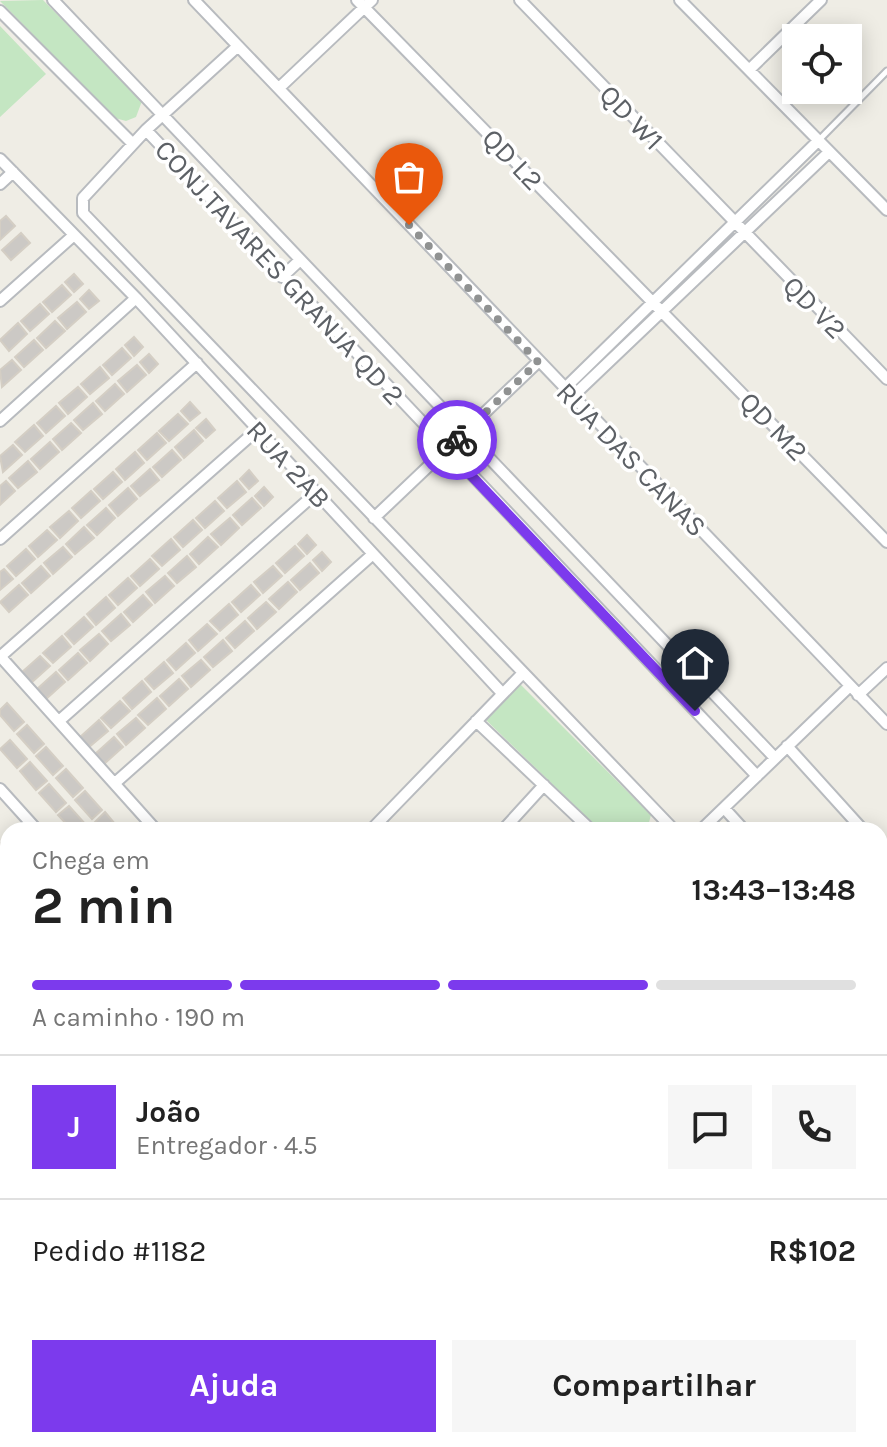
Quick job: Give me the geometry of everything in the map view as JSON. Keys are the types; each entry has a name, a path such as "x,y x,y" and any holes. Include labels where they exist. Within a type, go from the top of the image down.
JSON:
{"street":[{"path":"53,0 775,758"},
{"path":"194,0 238,46 146,130 83,198 82,209 86,217 662,822"},
{"name":"QD W1","path":"520,0 743,234"},
{"path":"680,0 887,210"},
{"path":"749,70 821,0"},
{"path":"279,88 364,2"},
{"name":"QD L2","path":"364,2 661,311"},
{"path":"0,11 133,144"},
{"name":"RUA DAS CANAS","path":"238,46 887,724"},
{"name":"CONJ.TAVARES GRANJA QD 2","path":"146,130 757,776"},
{"path":"568,393 652,301 817,142"},
{"path":"568,393 661,311 829,152"},
{"name":"RUA 2AB","path":"0,159 136,298 502,693"},
{"path":"0,184 13,172"},
{"name":"QD V2","path":"743,234 887,379"},
{"path":"0,301 74,235"},
{"path":"282,277 299,261"},
{"path":"0,421 136,298"},
{"name":"QD M2","path":"661,311 887,542"},
{"path":"374,518 538,362"},
{"path":"0,539 197,363"},
{"path":"149,822 0,656 257,430"},
{"path":"59,721 316,493"},
{"path":"115,783 373,554"},
{"path":"858,695 887,668"},
{"path":"379,822 522,674"},
{"path":"709,822 850,686"},
{"path":"476,721 583,822"},
{"path":"787,746 856,822"},
{"path":"510,822 544,785"},
{"path":"0,789 30,822"},
{"path":"724,808 737,822"}],"lane":[{"path":"817,142 887,71"}],"green space":[{"path":"43,0 142,101 136,117 126,121 115,118 0,1"},
{"path":"0,26 46,74 0,117"},
{"path":"520,684 651,815 649,822 592,822 485,719"}],"building":[{"path":"6,216 15,226 0,240 0,221"},
{"path":"21,233 30,243 11,260 2,250"},
{"path":"74,274 83,284 74,292 65,282"},
{"path":"62,285 71,295 52,312 43,302"},
{"path":"89,290 99,301 89,309 80,299"},
{"path":"77,302 86,312 67,329 58,318"},
{"path":"40,304 49,314 30,331 21,321"},
{"path":"55,321 65,331 46,348 37,338"},
{"path":"18,323 27,334 9,351 0,340"},
{"path":"134,337 143,347 134,356 125,345"},
{"path":"34,340 43,350 24,367 15,357"},
{"path":"122,348 131,358 112,375 103,365"},
{"path":"149,354 158,364 149,373 140,362"},
{"path":"12,360 21,370 2,387 0,370"},
{"path":"137,365 146,375 127,392 118,381"},
{"path":"100,367 109,378 90,394 81,384"},
{"path":"115,384 124,394 105,411 96,401"},
{"path":"78,387 87,397 68,414 59,403"},
{"path":"190,402 200,413 190,421 181,411"},
{"path":"93,403 102,414 83,430 74,420"},
{"path":"56,406 65,416 46,433 37,423"},
{"path":"178,414 188,424 169,441 159,431"},
{"path":"206,419 215,430 206,438 196,428"},
{"path":"71,423 81,433 62,450 53,439"},
{"path":"34,425 43,436 25,452 15,442"},
{"path":"194,430 203,441 184,458 175,447"},
{"path":"157,433 166,443 147,460 138,450"},
{"path":"50,442 59,452 40,469 31,459"},
{"path":"13,445 22,455 3,472 0,456"},
{"path":"172,450 181,460 162,477 153,467"},
{"path":"135,452 144,463 125,480 116,469"},
{"path":"28,461 37,472 18,488 9,478"},
{"path":"150,469 159,480 140,496 131,486"},
{"path":"249,470 258,481 249,489 240,479"},
{"path":"113,472 122,482 103,499 94,489"},
{"path":"6,481 15,491 0,505 0,486"},
{"path":"237,481 246,492 227,508 218,498"},
{"path":"264,487 273,497 264,506 255,496"},
{"path":"128,488 137,499 118,516 109,505"},
{"path":"91,491 100,501 81,518 72,508"},
{"path":"252,498 261,508 242,525 233,515"},
{"path":"215,501 224,511 205,528 196,518"},
{"path":"106,508 115,518 97,535 87,525"},
{"path":"69,511 78,521 60,538 50,527"},
{"path":"230,518 239,528 221,545 211,534"},
{"path":"193,520 202,530 183,547 174,537"},
{"path":"84,527 94,538 75,554 66,544"},
{"path":"47,530 57,540 38,557 29,546"},
{"path":"307,535 316,545 307,554 298,544"},
{"path":"208,537 218,547 199,564 190,554"},
{"path":"171,539 180,550 162,566 152,556"},
{"path":"295,546 304,556 285,573 276,563"},
{"path":"63,547 72,557 53,574 44,563"},
{"path":"26,549 35,559 16,576 7,566"},
{"path":"322,552 331,562 322,571 313,560"},
{"path":"187,556 196,567 177,583 168,573"},
{"path":"150,559 159,569 140,586 131,576"},
{"path":"310,563 319,573 300,590 291,580"},
{"path":"41,566 50,576 31,593 22,583"},
{"path":"273,566 282,576 263,593 254,582"},
{"path":"4,569 13,579 0,590 0,572"},
{"path":"165,576 174,586 155,603 146,592"},
{"path":"128,578 137,588 118,605 109,595"},
{"path":"288,582 297,592 279,609 269,599"},
{"path":"19,585 28,595 9,612 0,602"},
{"path":"251,585 260,595 241,612 232,602"},
{"path":"143,595 152,605 133,622 124,612"},
{"path":"106,597 115,608 96,625 87,614"},
{"path":"266,602 276,612 257,629 248,618"},
{"path":"229,604 238,615 220,631 210,621"},
{"path":"121,614 130,625 111,641 102,631"},
{"path":"84,617 93,627 74,644 65,634"},
{"path":"245,621 254,631 235,648 226,638"},
{"path":"207,624 217,634 198,651 189,640"},
{"path":"99,634 108,644 90,661 80,650"},
{"path":"62,636 71,647 53,663 43,653"},
{"path":"223,640 232,651 213,667 204,657"},
{"path":"186,643 195,653 176,670 167,660"},
{"path":"78,653 87,663 68,680 59,670"},
{"path":"40,656 50,666 31,683 22,672"},
{"path":"201,660 210,670 191,687 182,676"},
{"path":"164,662 173,673 154,689 145,679"},
{"path":"56,672 65,682 46,699 37,689"},
{"path":"179,679 188,689 169,706 160,696"},
{"path":"142,681 151,692 132,709 123,698"},
{"path":"157,698 166,709 148,725 138,715"},
{"path":"120,701 130,711 111,728 101,718"},
{"path":"7,703 24,722 14,731 0,715 0,710"},
{"path":"136,718 145,728 126,745 117,734"},
{"path":"99,720 108,731 89,747 80,737"},
{"path":"27,725 44,744 34,753 17,734"},
{"path":"114,737 123,747 104,764 95,754"},
{"path":"10,740 27,759 17,768 0,749"},
{"path":"46,747 63,766 53,775 36,756"},
{"path":"30,762 47,781 36,790 20,771"},
{"path":"66,769 83,788 73,797 56,778"},
{"path":"49,784 66,803 56,812 39,793"},
{"path":"85,791 102,810 92,819 75,800"},
{"path":"69,806 83,822 65,822 58,815"},
{"path":"105,812 113,822 95,822"}],"way so far":[{"path":"409,225 538,362 457,440"}],"route":[{"path":"457,440 447,450 695,711"}]}
